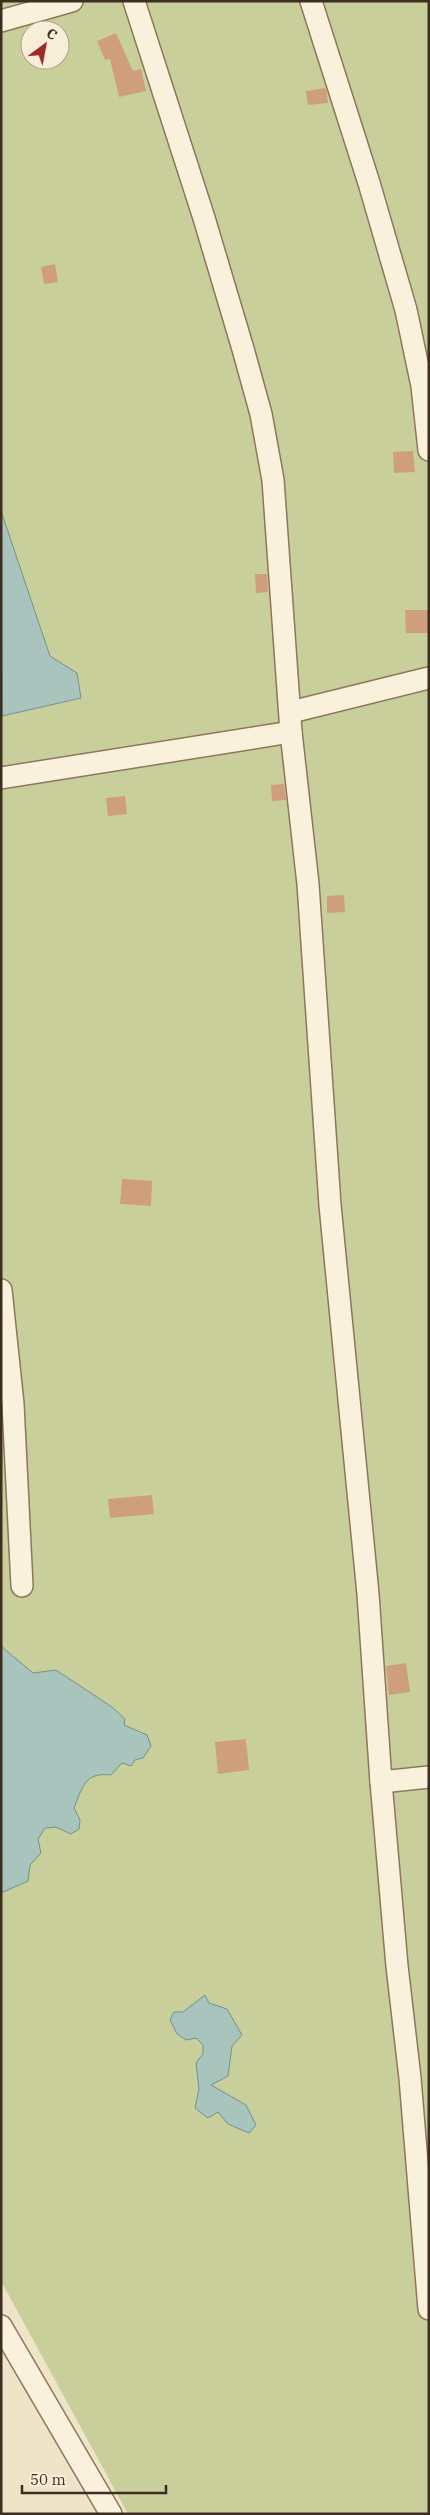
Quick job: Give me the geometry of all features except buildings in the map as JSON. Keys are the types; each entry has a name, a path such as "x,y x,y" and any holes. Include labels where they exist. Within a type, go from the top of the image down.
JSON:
{"lane":[{"path":"1,21 72,1"},
{"path":"134,1 204,218 261,414 273,480 291,722 308,884 330,1205 368,1594 381,1782 397,1966 410,2078 429,2309"},
{"path":"311,1 369,183 406,310 422,386 429,450"},
{"path":"1,778 291,722 429,678"},
{"path":"1,1290 13,1404 22,1586"},
{"path":"381,1782 429,1777"},
{"path":"1,2326 111,2514"}],"green space":[{"path":"1,1 429,1 429,2514 128,2514 1,2281 1,716 81,698 77,673 50,656 1,511"}],"water":[{"path":"1,511 50,656 77,673 81,698 2,716"},
{"path":"1,1646 33,1673 56,1670 112,1707 125,1719 124,1725 147,1735 151,1746 143,1758 135,1760 131,1766 122,1763 111,1775 90,1778 83,1787 74,1808 80,1820 79,1829 71,1834 56,1827 45,1828 38,1839 41,1853 30,1865 28,1881 1,1893"},
{"path":"205,1995 209,2003 227,2009 242,2035 232,2046 228,2076 211,2085 246,2105 256,2125 249,2133 228,2124 218,2112 208,2118 195,2108 199,2089 196,2063 203,2054 203,2045 196,2038 186,2040 177,2034 170,2020 174,2012 183,2012"}]}
